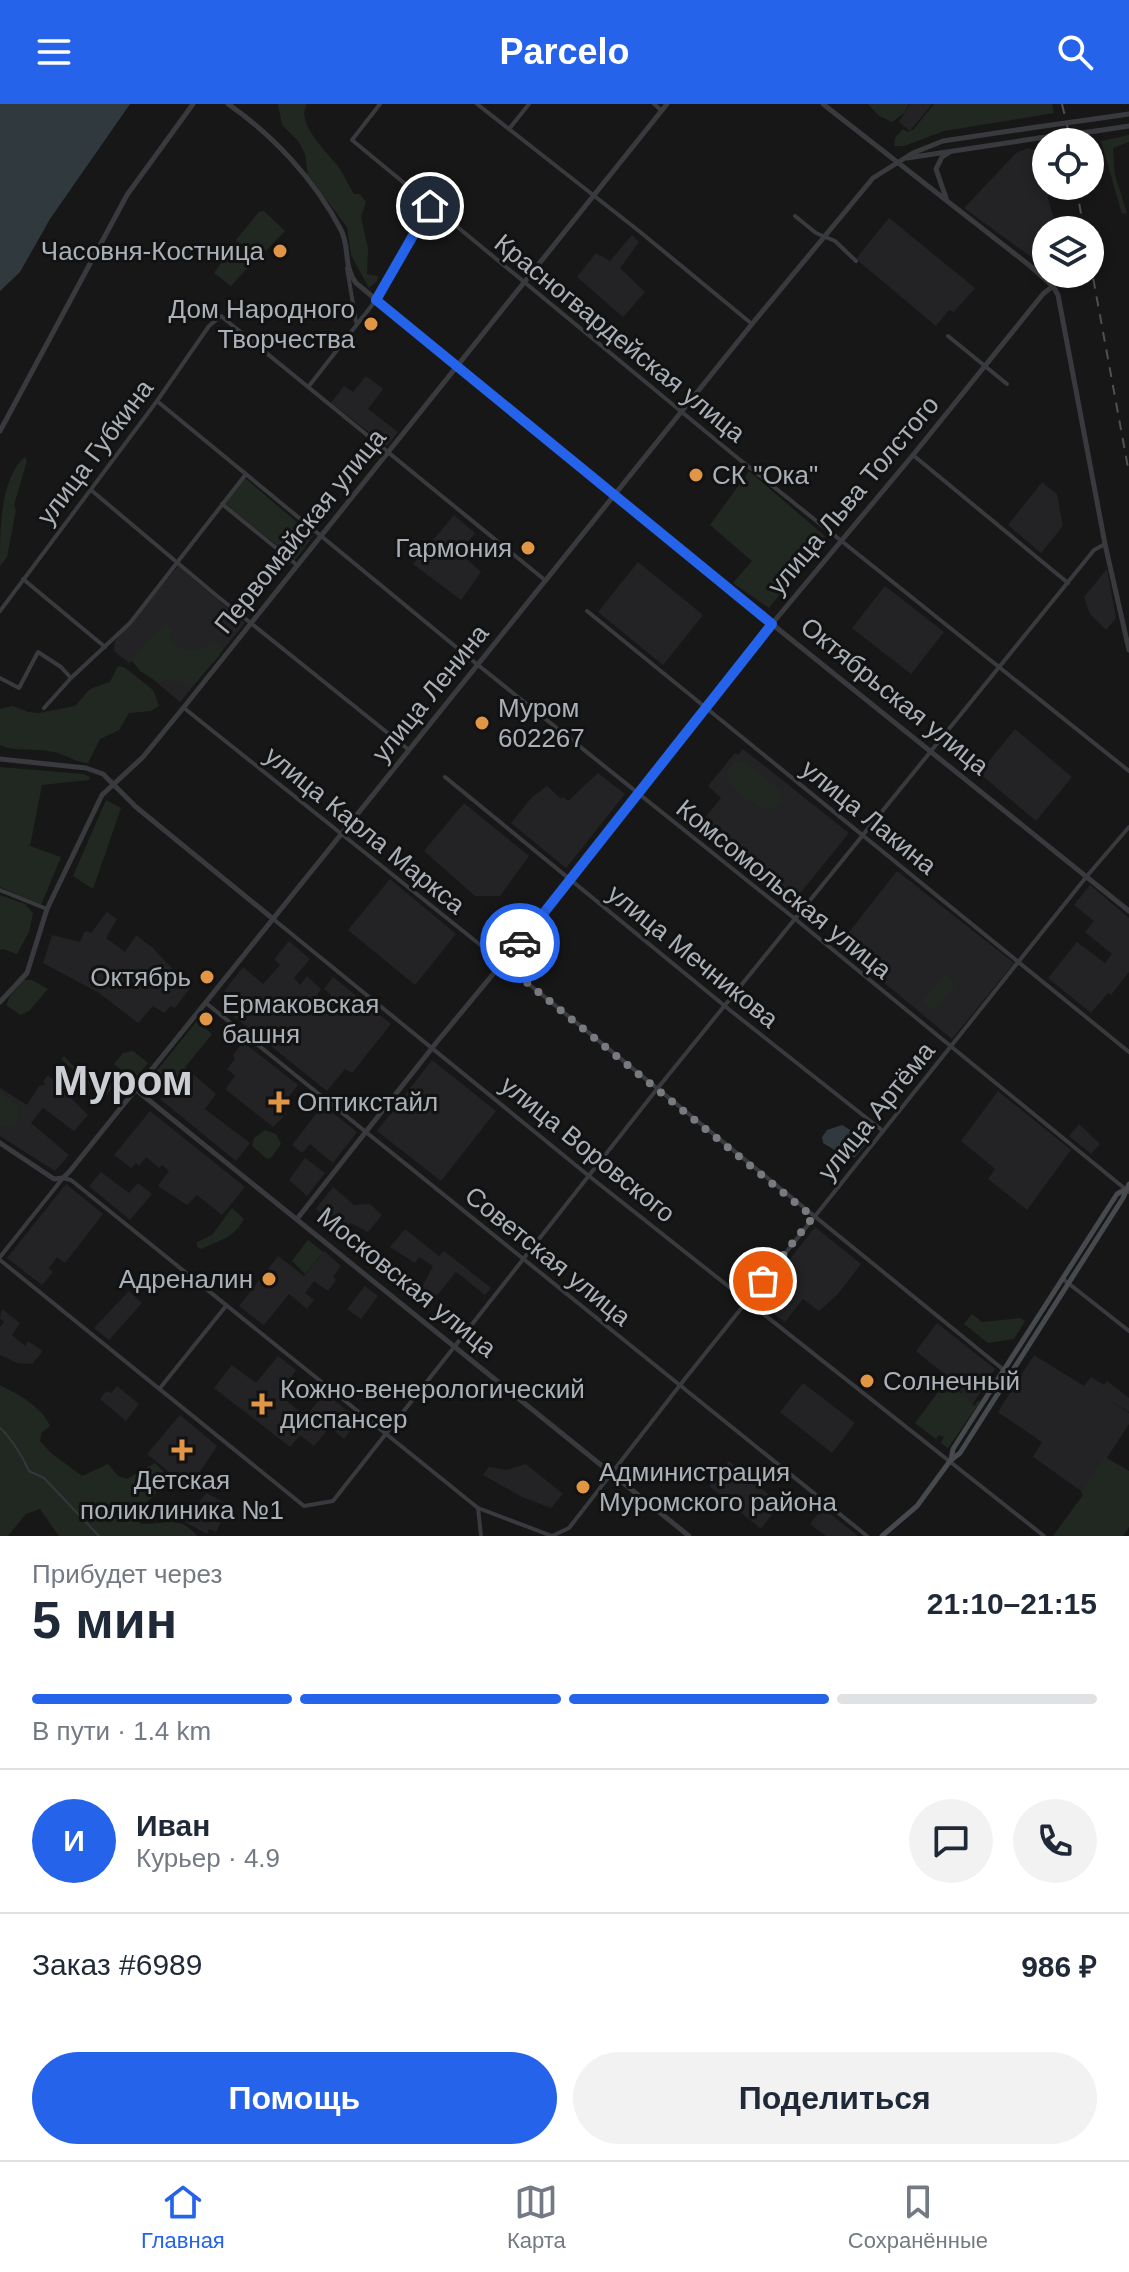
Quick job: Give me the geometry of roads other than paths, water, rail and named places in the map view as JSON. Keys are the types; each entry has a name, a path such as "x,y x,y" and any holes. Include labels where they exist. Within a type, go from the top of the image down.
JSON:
{"main road":[{"path":"882,1536 917,1506 950,1461 953,1449 1007,1373 1117,1194 1128,1188"}],"street":[{"path":"0,431 127,195 193,104"},
{"path":"228,104 269,135 292,161 343,233 356,324"},
{"name":"Красногвардейская улица","path":"380,104 352,140 525,284 1129,771"},
{"path":"477,104 752,324"},
{"path":"509,129 529,104"},
{"path":"654,104 662,111"},
{"name":"Первомайская улица","path":"0,1002 27,973 47,909 102,795 143,757 667,104"},
{"path":"823,104 900,160 1032,269"},
{"path":"924,152 959,138 1129,114"},
{"path":"924,152 1129,126"},
{"path":"947,199 936,169 942,157 954,149"},
{"name":"улица Ленина","path":"0,1258 873,178 900,160 924,152"},
{"path":"430,206 376,300 309,386 546,581"},
{"path":"795,216 824,237 835,241 856,261"},
{"name":"Октябрьская улица","path":"346,266 356,283 458,368 1129,911"},
{"name":"улица Льва Толстого","path":"297,1219 772,624 1050,288"},
{"path":"1054,288 1059,298 1105,544 1129,650"},
{"name":"улица Губкина","path":"0,611 157,401 209,326 221,316 309,386"},
{"path":"948,336 1007,384"},
{"name":"Комсомольская улица","path":"157,401 637,795 951,1046 1013,1100 1128,1188"},
{"path":"913,455 1068,583"},
{"path":"44,708 130,623 246,474"},
{"path":"91,490 175,562 409,750"},
{"path":"222,504 297,565"},
{"path":"0,1258 304,1506 333,1501 794,918 1094,550 1105,544"},
{"path":"23,579 105,647"},
{"name":"улица Лакина","path":"587,611 1129,1052"},
{"path":"0,678 19,688 38,652 61,667 71,678"},
{"name":"улица Карла Маркса","path":"183,707 1007,1373"},
{"path":"0,759 86,768 103,774 115,783"},
{"name":"улица Мечникова","path":"445,777 883,1131"},
{"name":"улица Воровского","path":"115,783 136,807 589,1176 1044,1536"},
{"name":"улица Артёма","path":"478,1508 552,1536 564,1532 813,1217 1129,827"},
{"path":"0,890 47,909"},
{"name":"Советская улица","path":"206,1003 867,1536"},
{"name":"Московская улица","path":"135,1089 689,1536"},
{"path":"0,1143 54,1179 71,1180 387,1433 478,1508 481,1536"},
{"path":"1066,1281 1129,1331"},
{"path":"159,1389 226,1306"}],"waterway":[{"path":"0,1428 29,1471 44,1478 99,1536"}],"railway":[{"path":"1062,104 1068,128"},
{"path":"1079,200 1081,216"},
{"path":"1095,288 1129,473"}],"place":[{"name":"Часовня-Костница","path":"280,251"},
{"name":"Дом Народного Творчества","path":"371,324"},
{"name":"СК \"Ока\"","path":"696,475"},
{"name":"Гармония","path":"528,548"},
{"name":"Муром 602267","path":"482,723"},
{"name":"Октябрь","path":"207,977"},
{"name":"Ермаковская башня","path":"206,1019"},
{"name":"Оптикстайл","path":"279,1102"},
{"name":"Адреналин","path":"269,1279"},
{"name":"Солнечный","path":"867,1381"},
{"name":"Кожно-венерологический диспансер","path":"262,1404"},
{"name":"Детская поликлиника №1","path":"182,1450"},
{"name":"Администрация Муромского района","path":"583,1487"}],"district":[{"name":"Муром","path":"123,1080"}]}
